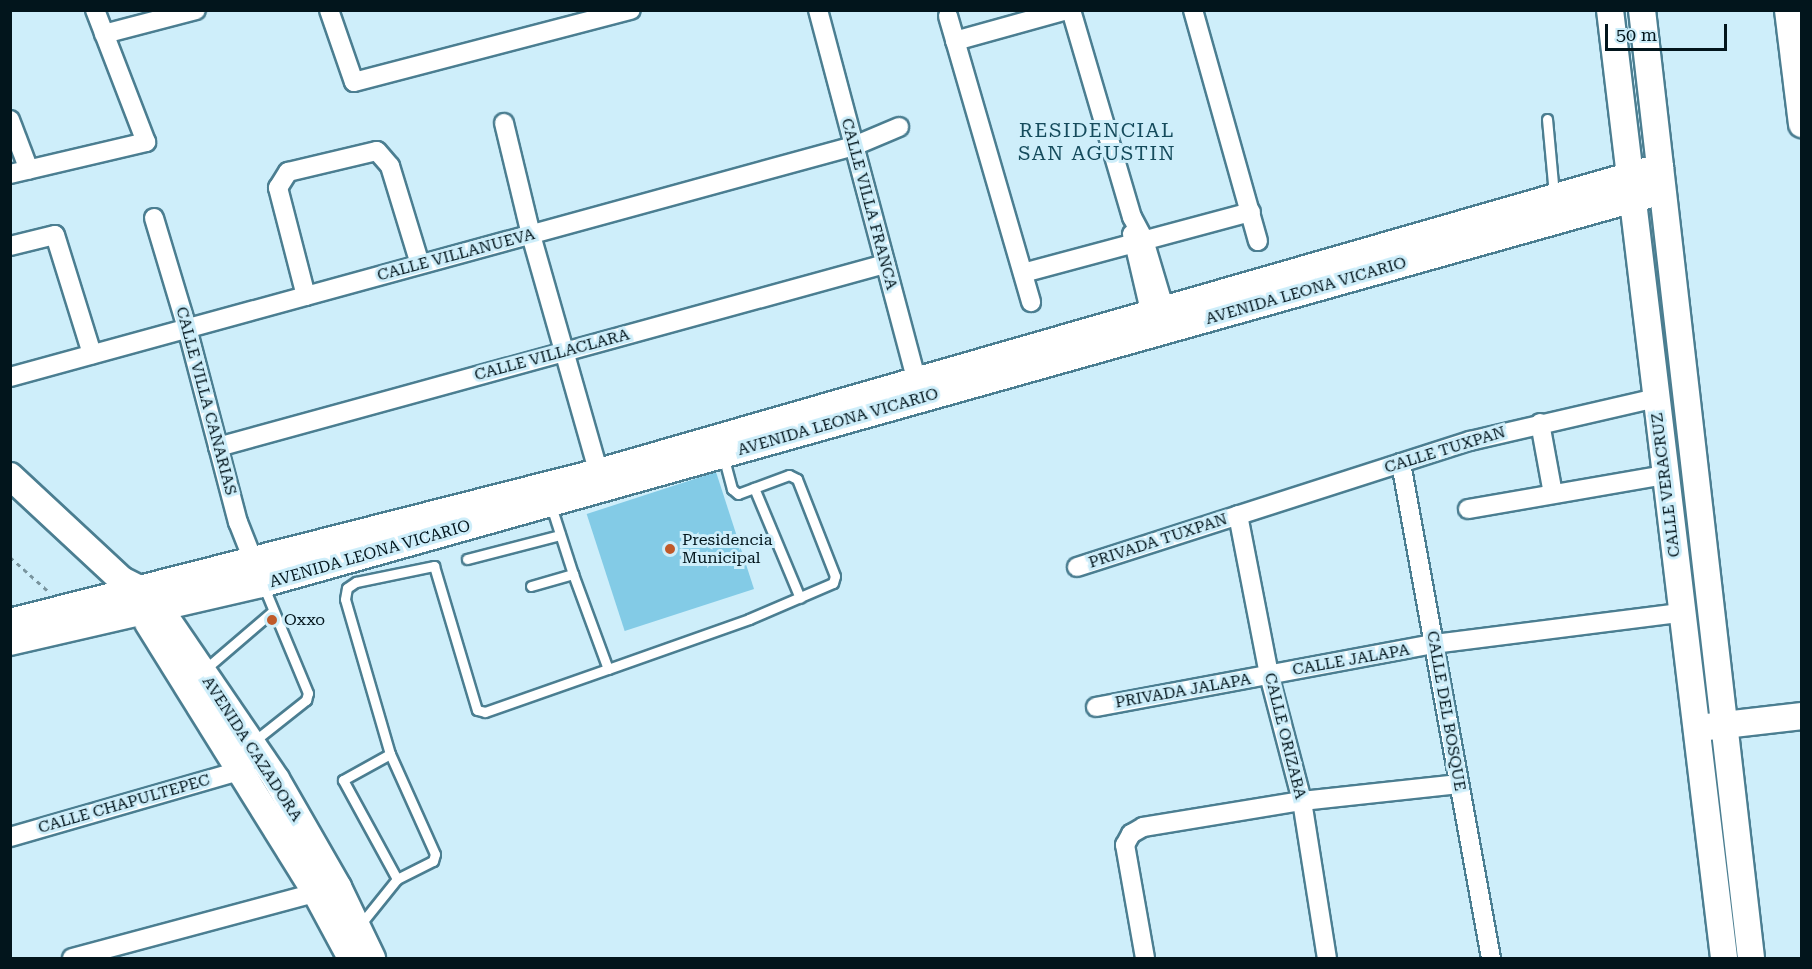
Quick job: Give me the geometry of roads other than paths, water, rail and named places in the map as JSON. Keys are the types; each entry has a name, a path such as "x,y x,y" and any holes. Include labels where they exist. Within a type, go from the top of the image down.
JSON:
{"street":[{"path":"10,174 146,142 95,10"},
{"path":"104,34 196,10"},
{"path":"329,10 354,82 632,10"},
{"name":"CALLE VILLA FRANCA","path":"818,10 919,388"},
{"path":"955,41 1069,10 1132,217 1157,309"},
{"path":"1193,10 1258,241"},
{"name":"CALLE VERACRUZ","path":"1610,10 1694,729 1724,958"},
{"name":"CALLE VERACRUZ","path":"1642,10 1722,725 1751,958"},
{"path":"1788,10 1801,116"},
{"path":"948,15 1031,302"},
{"path":"10,120 29,170"},
{"path":"504,123 531,235 601,480"},
{"name":"CALLE VILLANUEVA","path":"10,377 854,146 899,127"},
{"path":"306,296 278,188 281,178 288,172 376,151 390,166 420,264"},
{"name":"AVENIDA LEONA VICARIO","path":"258,573 601,480 1661,179"},
{"name":"AVENIDA LEONA VICARIO","path":"10,622 66,608 258,573 550,504 601,480 722,454 1157,309 1554,197 1631,189"},
{"path":"1023,273 1251,212"},
{"name":"CALLE VILLA CANARIAS","path":"154,218 187,328 238,522 258,573"},
{"path":"10,246 55,235 93,354"},
{"name":"CALLE VILLACLARA","path":"218,447 885,264"},
{"path":"1650,361 1680,356"},
{"name":"CALLE TUXPAN","path":"1238,515 1401,463 1540,423 1656,398"},
{"path":"1540,423 1552,494"},
{"name":"CALLE DEL BOSQUE","path":"1401,463 1491,958"},
{"path":"1468,509 1665,475"},
{"name":"AVENIDA CAZADORA","path":"10,476 139,596 168,639 238,771 327,890"},
{"name":"PRIVADA TUXPAN","path":"1077,567 1238,515"},
{"name":"CALLE ORIZABA","path":"1238,515 1269,675 1302,801 1327,958"},
{"name":"AVENIDA LEONA VICARIO","path":"10,642 139,596"},
{"name":"CALLE JALAPA","path":"1269,675 1434,644 1681,612"},
{"name":"AVENIDA CAZADORA","path":"168,639 201,673 251,744 327,890 350,942 372,958"},
{"name":"PRIVADA JALAPA","path":"1096,706 1269,675"},
{"path":"1694,729 1802,716"},
{"name":"CALLE CHAPULTEPEC","path":"10,837 238,771"},
{"path":"1145,958 1125,845 1131,834 1143,827 1302,801 1459,784"},
{"path":"72,958 327,890"}],"lane":[{"path":"1547,119 1554,197"},
{"path":"350,942 397,879 433,861 435,854 390,754 345,599 347,588 357,582 426,566 438,570 477,710 485,712 800,598 833,583 835,576 797,479 789,475 738,494 734,492 722,454"},
{"path":"754,488 800,598"},
{"path":"550,504 608,669"},
{"path":"467,559 560,535"},
{"path":"251,744 306,700 308,693 258,573"},
{"path":"531,586 573,574"},
{"path":"201,673 273,611"},
{"path":"390,754 344,780 397,879"}],"place":[{"name":"Presidencia Municipal","path":"670,549"},
{"name":"Oxxo","path":"272,620"}],"district":[{"name":"RESIDENCIAL SAN AGUSTIN","path":"1097,142"}]}
